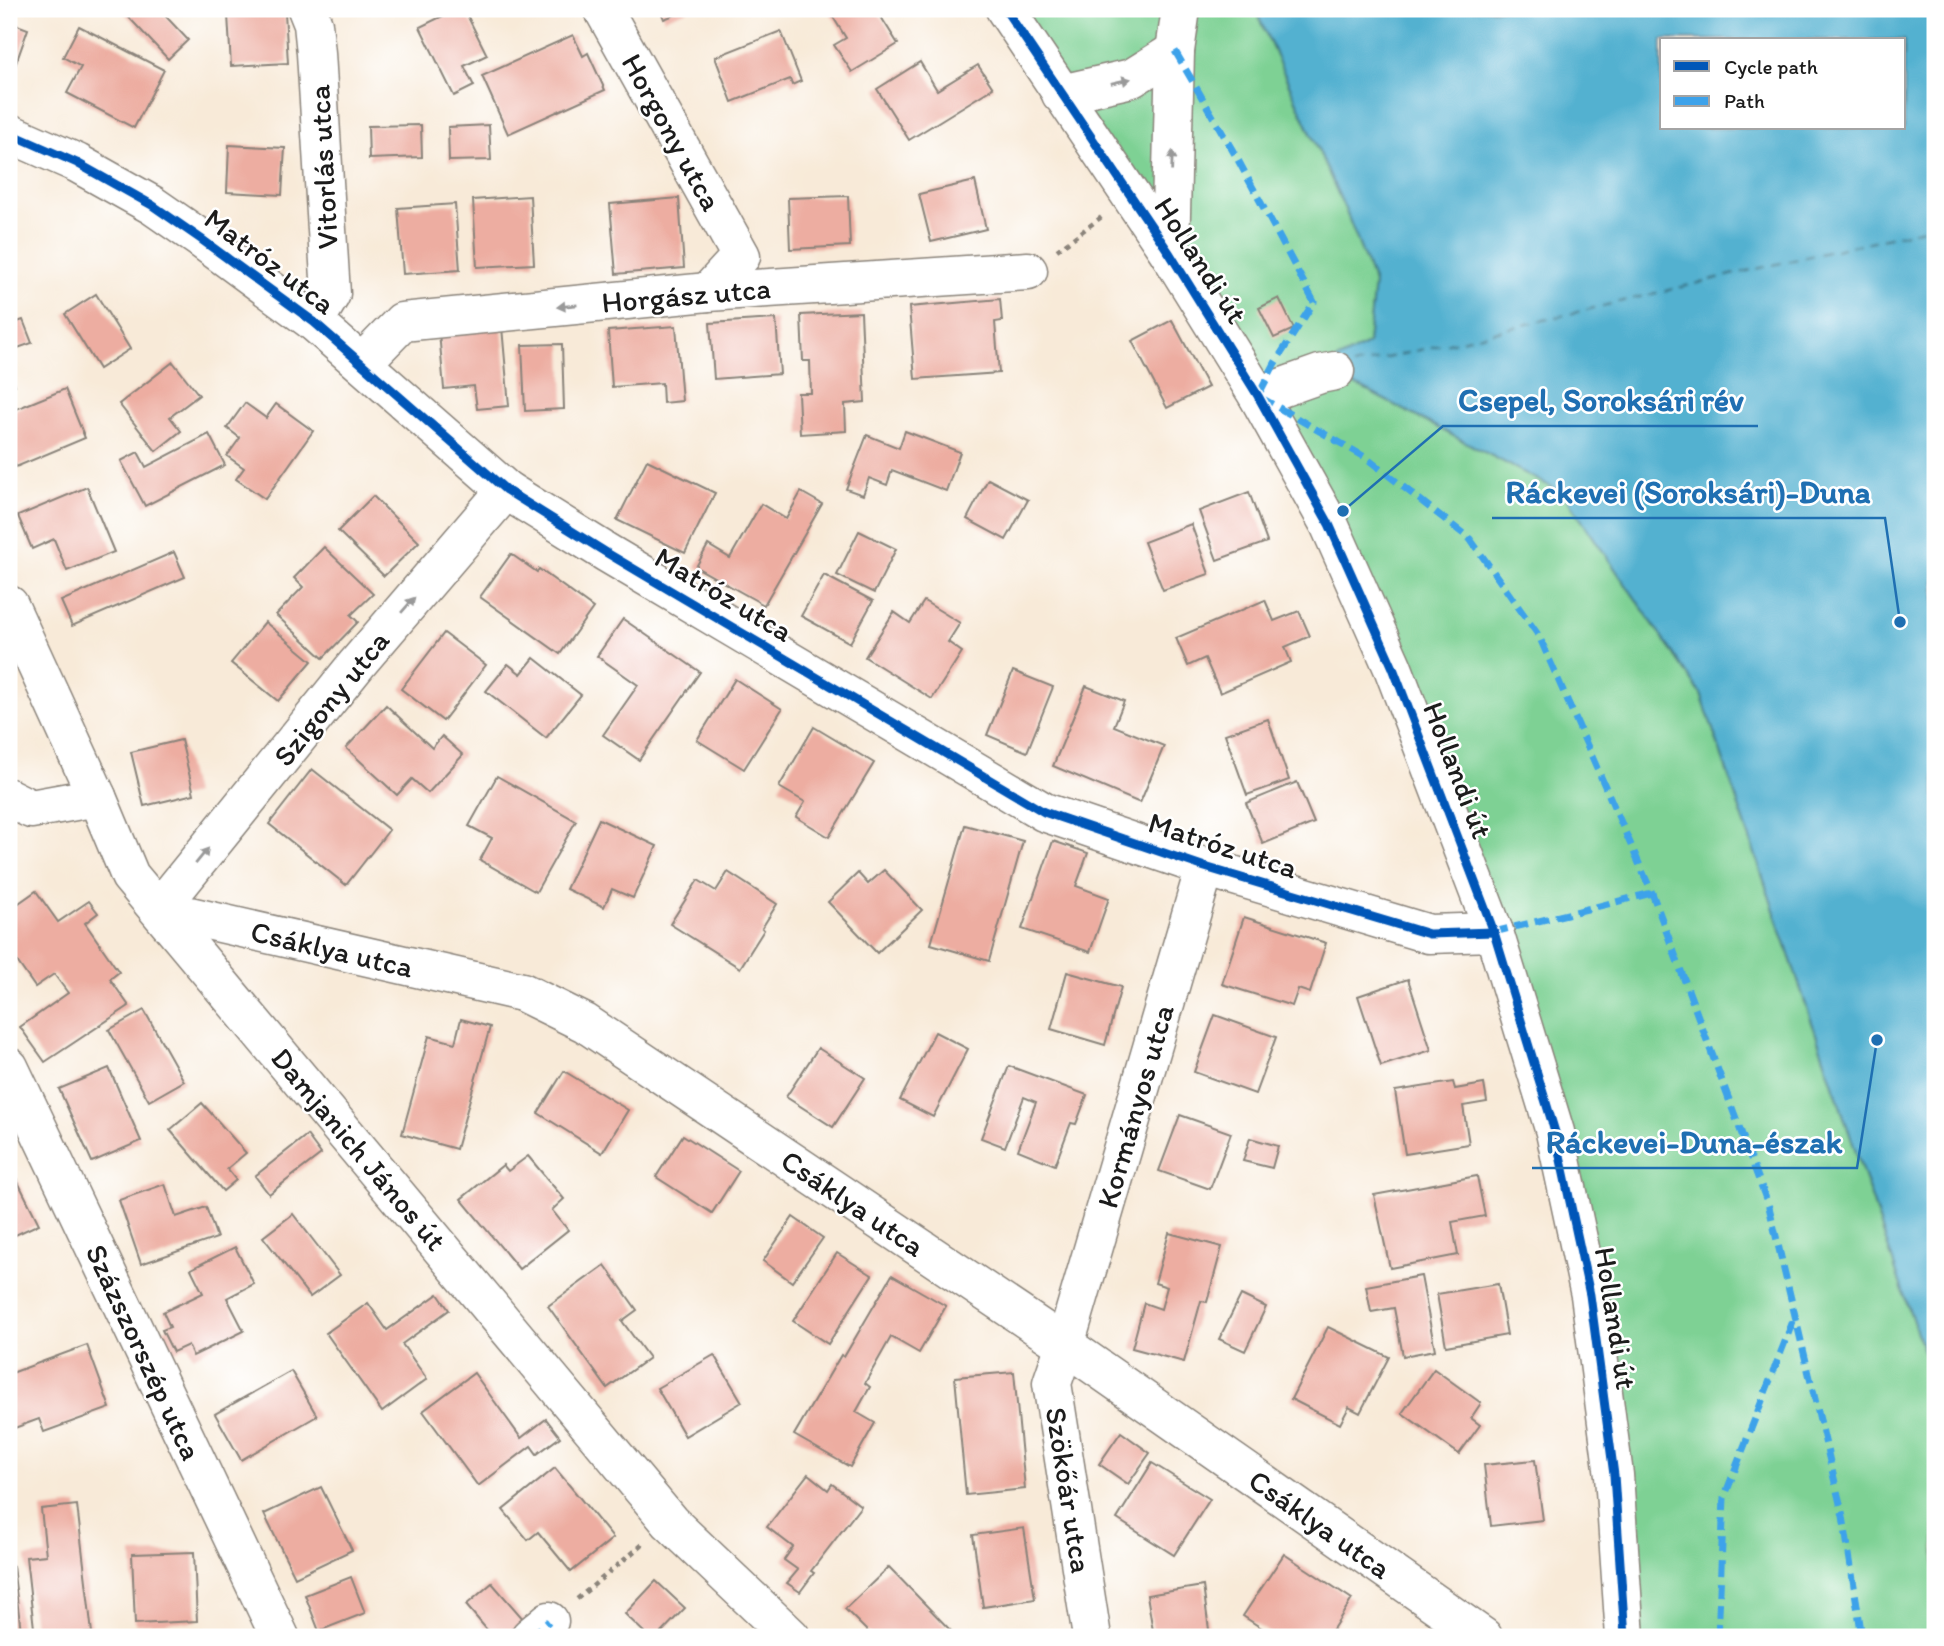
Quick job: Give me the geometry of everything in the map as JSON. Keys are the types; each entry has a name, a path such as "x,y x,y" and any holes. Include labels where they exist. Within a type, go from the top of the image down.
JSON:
{"street":[{"name":"Vitorlás utca","path":"307,9 313,24 316,53 331,294 314,322"},
{"name":"Horgony utca","path":"603,9 762,289"},
{"name":"Hollandi út","path":"1005,9 1170,254 1258,396 1329,524 1387,656 1494,932 1555,1132 1590,1295 1614,1475 1618,1634"},
{"path":"1170,254 1175,51 1181,9"},
{"path":"1061,94 1132,78 1175,51"},
{"name":"Matróz utca","path":"9,133 77,163 152,205 314,322 506,490 607,553 1044,812 1205,867 1429,934 1494,932"},
{"path":"708,292 741,256"},
{"name":"Horgász utca","path":"362,363 402,321 708,292 1028,271"},
{"path":"1258,396 1335,371"},
{"name":"Szigony utca","path":"159,909 357,664 506,490"},
{"name":"Damjanich János út","path":"9,605 130,876 670,1522 791,1637"},
{"path":"9,798 31,809 97,797"},
{"name":"Kormányos utca","path":"1065,1345 1205,867"},
{"name":"Csáklya utca","path":"159,909 522,992 585,1023 1065,1345 1483,1637"},
{"name":"Százszorszép utca","path":"9,1067 280,1637"},
{"name":"Szökőár utca","path":"1065,1345 1052,1383 1092,1637"}],"path":[{"path":"540,1629 670,1522"}],"green space":[{"path":"1005,9 1255,9 1345,209 1374,283 1368,344 1341,381 1362,388 1563,493 1701,694 1935,1386 1935,1637 1625,1637 1555,1132 1329,524"}],"water":[{"path":"1255,9 1923,9 1935,25 1935,1386 1701,694 1563,493 1362,388 1341,381 1331,363 1368,344 1374,283 1345,209"}],"building":[{"path":"121,9 159,9 188,40 168,59"},
{"path":"457,9 476,9 466,13 487,55 464,66 474,86 454,96 420,27"},
{"path":"660,9 690,9 664,19"},
{"path":"828,9 876,9 898,44 852,72 834,45 846,38"},
{"path":"285,12 288,63 231,66 228,15"},
{"path":"9,22 28,29 9,83"},
{"path":"79,26 164,70 134,128 67,93 81,67 63,57"},
{"path":"781,31 801,81 792,85 790,79 732,102 715,57"},
{"path":"573,35 583,56 588,53 605,90 508,134 482,76"},
{"path":"920,62 937,90 978,65 993,88 909,140 877,89"},
{"path":"421,125 422,157 369,159 368,126"},
{"path":"489,125 491,160 449,161 448,127"},
{"path":"229,145 285,148 282,195 227,192"},
{"path":"975,181 986,229 931,242 919,194"},
{"path":"530,196 534,264 477,267 473,200"},
{"path":"848,196 850,246 790,249 788,198"},
{"path":"679,198 684,268 616,274 610,204"},
{"path":"455,204 460,270 403,274 398,208"},
{"path":"96,294 130,349 99,369 65,314"},
{"path":"1279,298 1294,329 1274,338 1259,308"},
{"path":"1000,299 1002,321 995,322 999,373 915,379 909,307"},
{"path":"861,312 865,402 845,404 846,431 800,434 798,393 811,393 810,361 803,361 801,315"},
{"path":"776,319 780,374 714,379 710,323"},
{"path":"23,320 32,343 9,351 9,325"},
{"path":"1172,320 1208,387 1167,408 1132,341"},
{"path":"676,326 682,401 663,403 662,383 612,387 608,331"},
{"path":"502,327 509,406 477,409 474,386 444,389 439,332"},
{"path":"562,344 564,409 525,411 522,345"},
{"path":"173,362 199,395 170,417 181,431 156,451 119,404"},
{"path":"9,369 15,385 9,387"},
{"path":"65,389 85,438 16,467 9,450 9,412"},
{"path":"245,403 266,418 276,404 313,431 265,499 236,479 244,468 227,456 240,438 227,428"},
{"path":"905,431 960,452 946,491 892,470 887,485 869,478 863,495 846,489 867,435 899,448"},
{"path":"209,434 225,465 145,506 121,461 138,452 146,467"},
{"path":"647,460 715,493 685,553 617,520"},
{"path":"988,479 1028,500 1006,540 967,519"},
{"path":"87,487 114,552 67,571 54,539 32,549 18,516"},
{"path":"801,492 822,504 764,605 696,567 708,545 730,558 761,504 786,519"},
{"path":"1249,492 1267,542 1217,560 1199,511"},
{"path":"373,496 419,542 384,576 338,531"},
{"path":"1191,524 1209,574 1163,590 1144,542"},
{"path":"859,531 896,549 874,593 837,575"},
{"path":"324,547 373,594 351,615 358,622 323,658 276,615 303,587 294,578"},
{"path":"174,552 185,577 72,626 61,601"},
{"path":"511,554 537,572 539,569 593,608 560,654 480,597"},
{"path":"824,575 873,601 850,643 801,616"},
{"path":"1265,600 1274,621 1299,611 1310,636 1285,647 1291,662 1220,693 1205,658 1188,666 1176,638"},
{"path":"924,601 960,623 948,642 962,652 932,699 865,657 894,612 910,623"},
{"path":"623,619 700,672 639,760 603,735 638,685 597,656"},
{"path":"265,622 312,661 278,701 231,663"},
{"path":"444,633 486,665 443,721 401,689"},
{"path":"534,658 581,695 546,738 486,691 508,664 521,674"},
{"path":"1013,671 1053,687 1027,752 987,735"},
{"path":"735,679 782,709 744,769 697,740"},
{"path":"1086,686 1124,701 1114,726 1164,746 1140,803 1053,766"},
{"path":"386,705 432,748 442,736 463,755 428,793 412,779 397,795 346,748"},
{"path":"1268,719 1289,780 1247,795 1225,734"},
{"path":"814,727 874,763 829,837 796,817 805,802 779,787"},
{"path":"181,740 194,794 144,806 131,752"},
{"path":"312,769 389,830 346,885 269,824"},
{"path":"497,776 576,821 536,892 480,860 492,838 469,826"},
{"path":"1297,782 1314,823 1263,844 1246,803"},
{"path":"599,819 657,846 633,898 612,889 604,907 566,889"},
{"path":"965,825 1023,841 989,961 931,944"},
{"path":"1053,841 1088,853 1076,886 1109,898 1090,952 1022,929"},
{"path":"884,870 922,910 877,953 828,902 858,873 868,884"},
{"path":"728,872 777,904 740,968 670,924 698,880 716,891"},
{"path":"36,891 58,922 89,901 98,913 85,923 119,972 110,979 129,1006 45,1062 20,1027 68,993 54,974 35,987 12,954 9,957 9,910"},
{"path":"1244,917 1326,943 1310,993 1298,989 1292,1006 1222,984"},
{"path":"1067,972 1121,987 1105,1045 1051,1029"},
{"path":"1408,979 1431,1050 1381,1066 1358,996"},
{"path":"144,1010 184,1081 149,1101 109,1030"},
{"path":"1215,1015 1276,1037 1255,1094 1194,1072"},
{"path":"461,1019 490,1027 456,1149 402,1134 429,1036 455,1043"},
{"path":"935,1032 968,1049 933,1117 900,1100"},
{"path":"818,1048 865,1078 833,1127 786,1097"},
{"path":"1009,1066 1087,1095 1076,1124 1071,1123 1055,1165 1018,1150 1036,1102 1024,1097 1005,1147 981,1138"},
{"path":"109,1068 141,1141 92,1162 59,1089"},
{"path":"564,1071 628,1110 602,1153 538,1113"},
{"path":"1453,1082 1455,1089 1484,1084 1487,1102 1463,1106 1469,1144 1405,1154 1395,1091"},
{"path":"202,1103 246,1153 227,1169 236,1180 223,1191 170,1130"},
{"path":"1180,1115 1231,1133 1210,1189 1159,1171"},
{"path":"307,1135 321,1154 269,1194 255,1176"},
{"path":"683,1135 739,1171 712,1213 656,1177"},
{"path":"1250,1138 1278,1146 1272,1168 1243,1161"},
{"path":"528,1156 564,1199 552,1210 568,1230 519,1269 461,1199 503,1165 508,1171"},
{"path":"12,1170 39,1224 9,1238 9,1172"},
{"path":"1477,1176 1485,1216 1452,1222 1458,1255 1390,1268 1374,1195"},
{"path":"165,1184 176,1217 206,1207 217,1238 141,1264 119,1200"},
{"path":"293,1214 340,1275 310,1297 263,1237"},
{"path":"793,1217 823,1238 792,1282 763,1261"},
{"path":"1169,1233 1222,1247 1207,1302 1201,1301 1184,1362 1132,1348 1144,1303 1161,1309 1167,1287 1155,1283"},
{"path":"235,1247 254,1284 227,1298 244,1331 193,1356 188,1345 173,1352 162,1330 170,1327 163,1312 203,1293 191,1269"},
{"path":"837,1253 872,1275 828,1344 793,1321"},
{"path":"605,1265 637,1310 622,1321 649,1358 607,1388 548,1306"},
{"path":"892,1275 946,1306 919,1353 891,1337 865,1383 870,1387 856,1412 875,1423 850,1467 794,1435"},
{"path":"1421,1276 1435,1350 1403,1356 1394,1308 1371,1312 1366,1286"},
{"path":"1498,1284 1507,1335 1446,1346 1437,1294"},
{"path":"438,1294 449,1310 402,1344 427,1379 382,1412 326,1333 368,1303 387,1330"},
{"path":"1241,1295 1266,1307 1245,1351 1219,1339"},
{"path":"1328,1327 1389,1357 1360,1413 1349,1407 1340,1424 1291,1399"},
{"path":"87,1345 110,1408 44,1432 39,1419 9,1430 9,1374"},
{"path":"714,1355 742,1402 685,1436 657,1388"},
{"path":"1434,1369 1481,1403 1471,1418 1480,1425 1459,1454 1402,1413"},
{"path":"291,1371 317,1416 241,1460 215,1414"},
{"path":"1014,1372 1025,1489 966,1495 955,1377"},
{"path":"474,1373 521,1438 546,1419 560,1437 537,1454 531,1446 478,1486 423,1411"},
{"path":"1121,1432 1150,1453 1128,1484 1099,1464"},
{"path":"1535,1460 1543,1520 1491,1526 1484,1465"},
{"path":"1152,1463 1210,1499 1174,1555 1117,1519"},
{"path":"555,1468 613,1538 571,1572 538,1532 528,1540 503,1510"},
{"path":"808,1474 828,1490 832,1484 861,1506 811,1571 814,1573 800,1592 787,1583 798,1570 784,1560 793,1547 767,1527"},
{"path":"321,1487 352,1550 295,1577 264,1514"},
{"path":"77,1505 92,1633 35,1637 26,1557 46,1555 41,1509"},
{"path":"1024,1528 1035,1599 983,1607 973,1535"},
{"path":"194,1552 197,1621 135,1624 132,1554"},
{"path":"1284,1554 1352,1599 1328,1637 1270,1637 1272,1635 1243,1616"},
{"path":"9,1566 13,1566 21,1631 9,1633"},
{"path":"889,1567 955,1635 953,1637 873,1637 845,1609"},
{"path":"351,1577 365,1613 319,1631 305,1595"},
{"path":"656,1581 685,1608 657,1637 649,1637 625,1614"},
{"path":"492,1583 531,1628 520,1637 493,1637 466,1605"},
{"path":"1203,1586 1210,1637 1154,1637 1147,1595"}],"ferry route":[{"path":"1353,366 1935,226"}],"marked path":[{"path":"1175,51 1237,158 1314,302 1275,363 1258,396 1365,457 1470,539 1539,636 1652,893 1769,1207 1843,1516 1862,1637"},
{"path":"1494,932 1652,893"},
{"path":"1718,1637 1724,1498 1795,1316"},
{"path":"530,1637 549,1621"}],"cycle path":[{"path":"1005,9 1170,254 1258,396 1329,524 1393,668 1494,932 1555,1132 1590,1295 1614,1475 1625,1637"},
{"path":"9,133 77,163 152,205 201,239 314,322 506,490 607,553 1044,812 1205,867 1429,934 1494,932"}],"place":[{"name":"Csepel, Soroksári rév","path":"1343,511"},
{"name":"Ráckevei (Soroksári)-Duna","path":"1900,622"},
{"name":"Ráckevei-Duna-észak","path":"1877,1040"}]}
